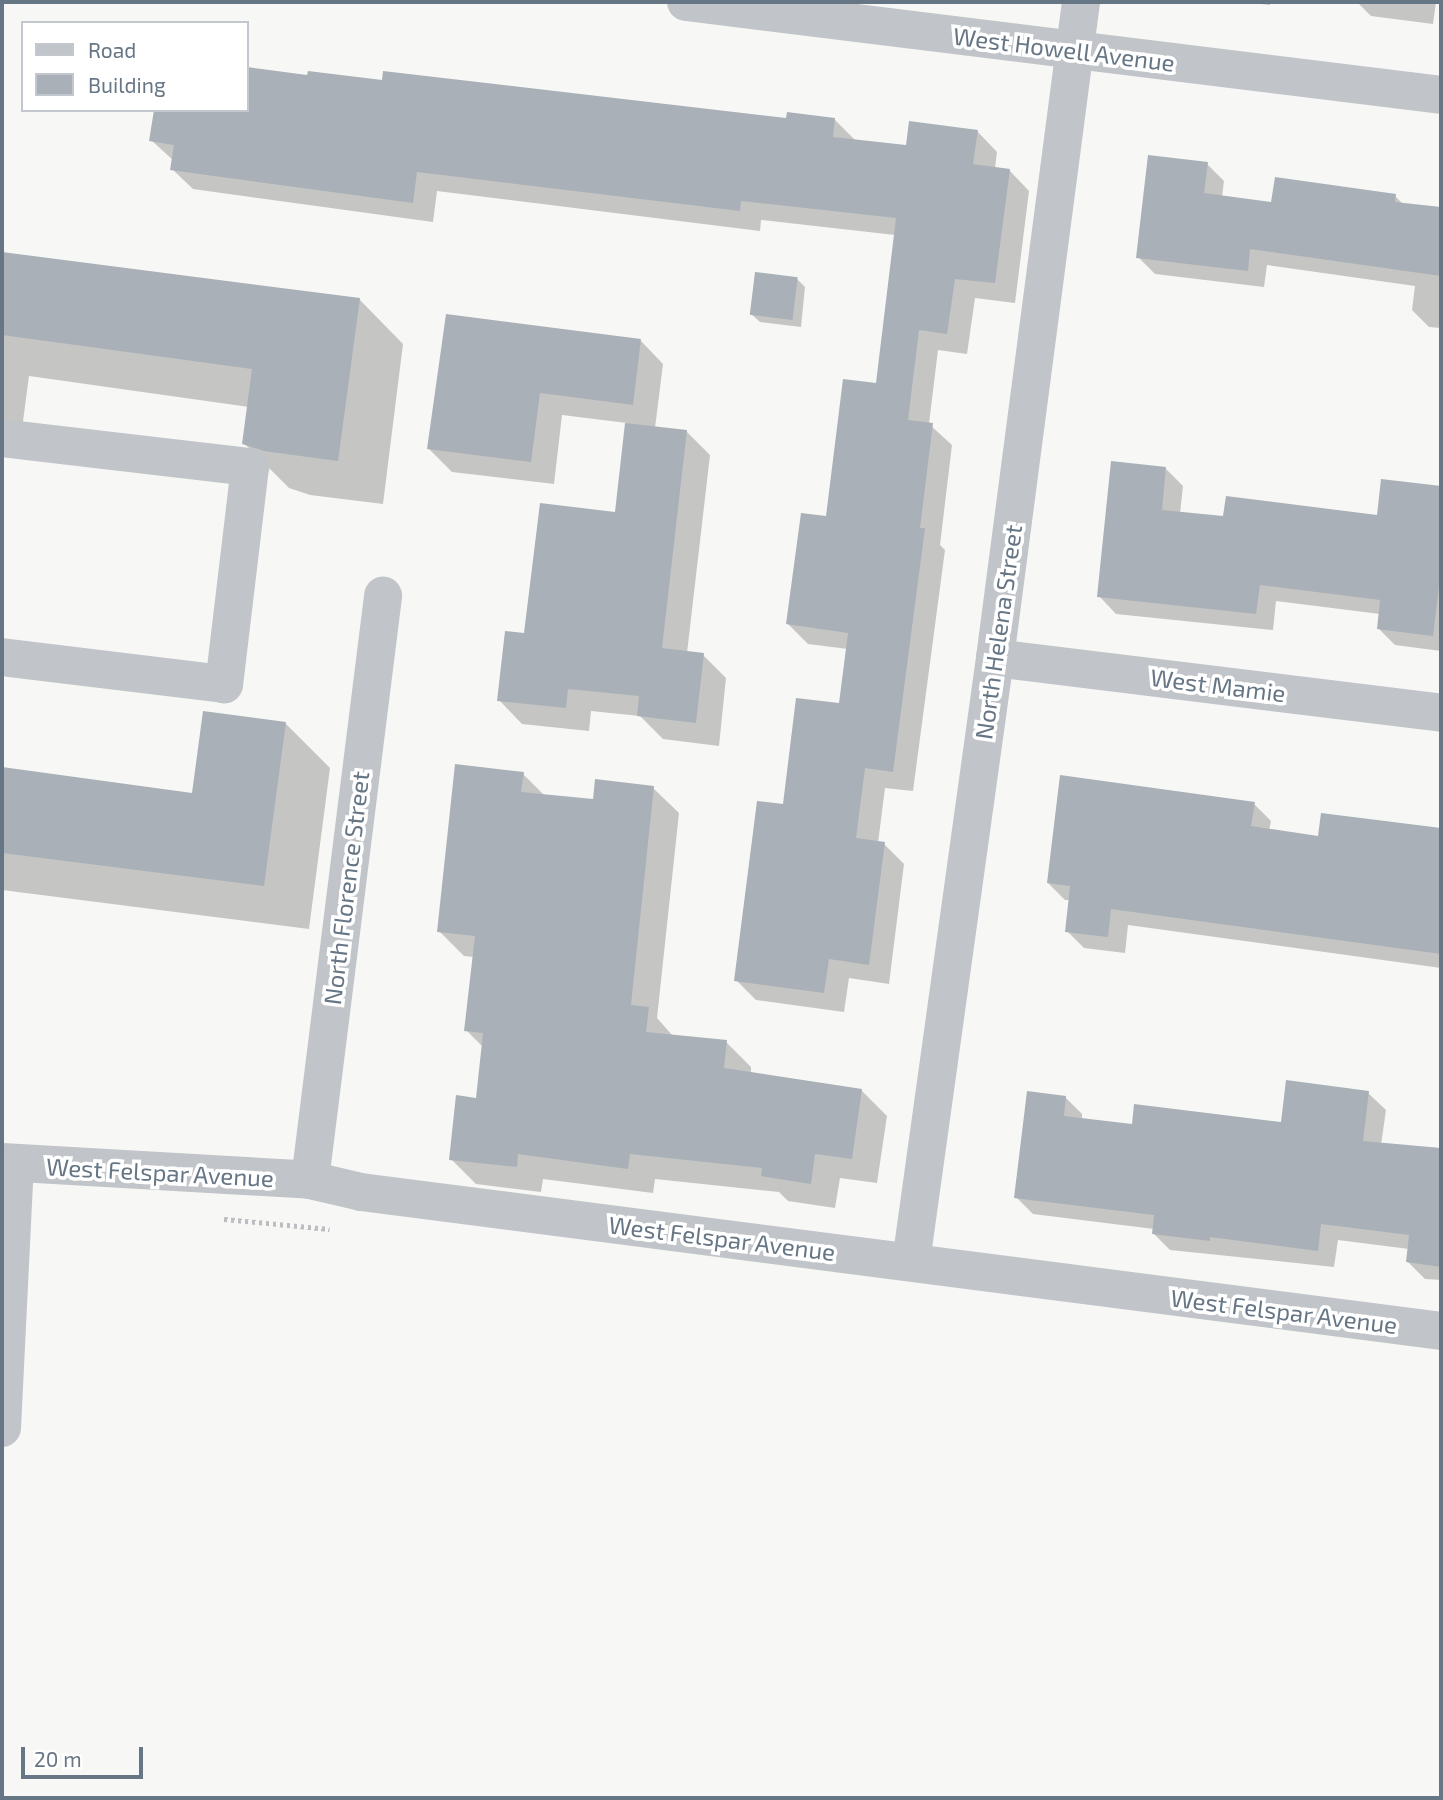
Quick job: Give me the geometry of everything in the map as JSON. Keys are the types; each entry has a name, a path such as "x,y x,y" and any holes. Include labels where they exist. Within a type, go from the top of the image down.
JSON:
{"street":[{"name":"West Howell Avenue","path":"686,2 1441,95"},
{"name":"North Helena Street","path":"911,1262 995,658 1081,2"},
{"path":"2,438 250,467 224,684 2,657"},
{"name":"North Florence Street","path":"310,1180 383,596"},
{"name":"West Mamie","path":"995,658 1441,713"},
{"name":"West Felspar Avenue","path":"8,1182 310,1180 361,1192 1441,1331"},
{"path":"2,1429 8,1182"}],"building":[{"path":"248,67 307,75 308,71 382,80 383,71 786,118 787,112 835,118 833,137 906,145 909,121 978,130 973,164 1010,169 995,283 955,279 947,334 919,330 908,420 933,423 920,528 925,528 893,772 865,768 856,838 885,842 869,965 829,959 824,993 734,981 757,801 783,804 796,698 839,703 848,633 786,624 801,513 826,516 843,379 876,383 896,218 741,201 740,211 417,172 413,203 170,170 174,145 149,141 154,112 248,112"},
{"path":"1148,155 1208,162 1204,193 1271,202 1275,177 1396,194 1395,202 1441,207 1441,276 1250,249 1248,271 1136,258"},
{"path":"2,252 360,298 338,461 264,451 242,444 252,369 2,335"},
{"path":"755,272 798,277 792,320 750,315"},
{"path":"446,314 641,339 633,405 540,393 531,462 427,449"},
{"path":"625,423 687,430 662,648 704,653 696,723 637,716 639,696 568,689 566,708 497,701 505,631 524,633 540,503 615,512"},
{"path":"1111,461 1166,467 1162,510 1223,516 1226,496 1377,515 1381,479 1441,486 1441,569 1433,636 1377,629 1380,600 1260,585 1256,614 1097,597"},
{"path":"203,711 286,722 264,886 2,853 2,767 192,793"},
{"path":"455,764 524,772 521,792 593,799 595,779 654,786 631,1005 649,1007 646,1032 727,1040 724,1068 862,1089 852,1159 815,1154 811,1184 761,1176 762,1168 630,1154 628,1169 518,1154 517,1167 449,1160 456,1095 476,1098 483,1033 464,1031 475,936 437,932"},
{"path":"1060,775 1255,802 1251,826 1318,836 1321,813 1441,828 1441,954 1111,909 1108,937 1065,932 1070,886 1047,883"},
{"path":"1286,1080 1369,1091 1363,1141 1441,1148 1441,1267 1406,1262 1409,1235 1321,1224 1318,1251 1210,1237 1210,1241 1152,1234 1154,1215 1014,1198 1027,1091 1066,1096 1064,1116 1132,1124 1134,1104 1281,1122"}]}
